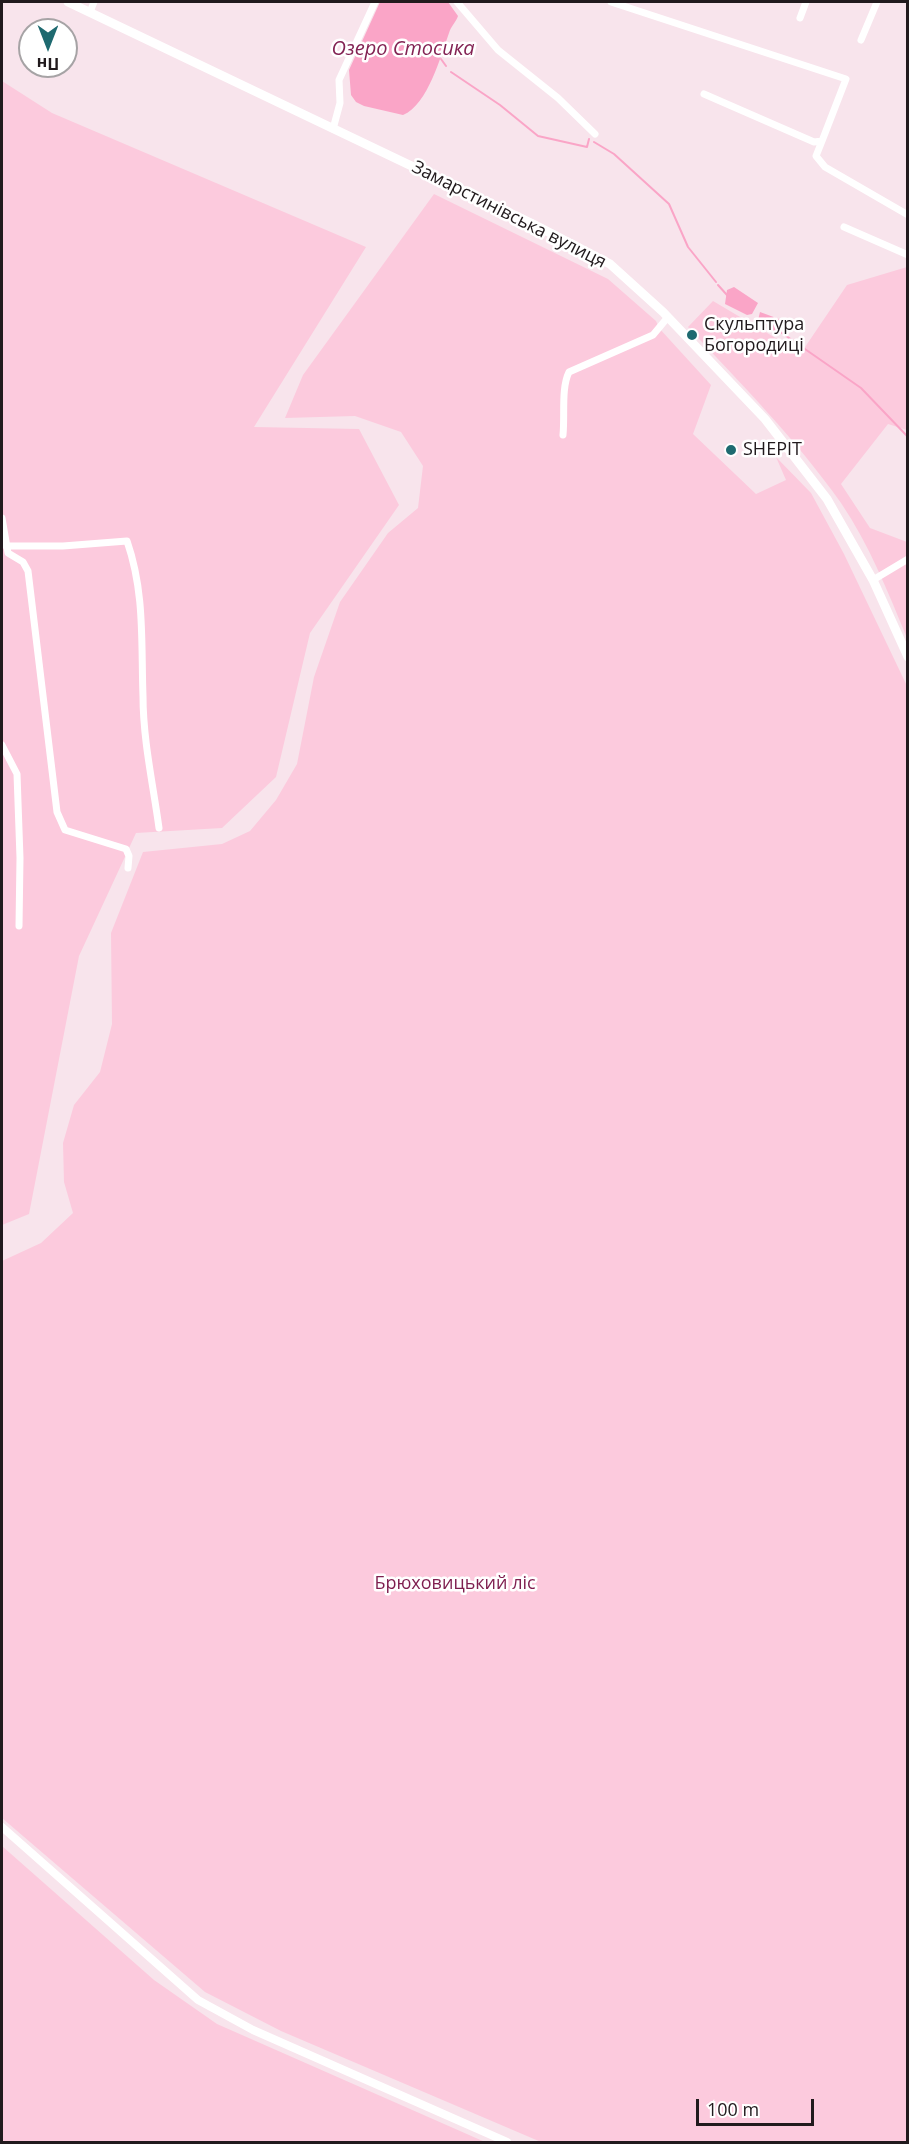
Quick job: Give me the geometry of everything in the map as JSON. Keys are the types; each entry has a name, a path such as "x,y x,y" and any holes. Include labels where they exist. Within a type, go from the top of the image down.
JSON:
{"main road":[{"name":"Замарстинівська вулиця","path":"68,2 589,252 622,275 668,317 765,419 827,499 873,580 908,657"}],"street":[{"path":"90,12 94,2"},
{"path":"333,129 340,103 339,80 375,2"},
{"path":"457,2 498,50 558,98 595,134"},
{"path":"611,2 846,79 816,156 825,167 908,215"},
{"path":"800,18 806,2"},
{"path":"861,40 877,2"},
{"path":"704,94 768,121 794,135 814,142 822,141"},
{"path":"844,227 908,255"},
{"path":"563,435 566,409 564,390 569,372 652,335 668,317"},
{"path":"2,518 4,544 8,553 23,562 28,571 57,812 65,830 126,849 129,856 128,868"},
{"path":"4,544 63,546 127,541 141,592 142,697 159,828"},
{"path":"873,580 908,559"},
{"path":"2,745 16,774 20,858 19,926"},
{"path":"2,1827 198,2000 253,2030 507,2142"}],"green space":[{"path":"2,81 52,113 366,247 254,427 359,429 399,505 310,633 276,777 222,828 136,833 79,956 29,1214 2,1225"},
{"name":"Брюховицький ліс","path":"434,194 608,279 656,321 659,328 711,385 693,434 756,494 786,480 776,457 811,493 844,554 907,686 907,2142 541,2142 281,2031 205,1992 2,1818 2,1261 41,1243 73,1213 64,1182 63,1143 74,1105 100,1072 112,1024 111,933 143,852 222,844 250,831 276,800 297,764 314,677 340,602 388,533 418,508 423,466 401,432 355,416 285,418 303,375"},
{"path":"907,267 907,430 888,424 841,484 870,528 907,542 907,638 869,552 841,503 787,434 688,327 713,301 801,353 847,285"},
{"path":"2,1846 154,1980 217,2024 485,2142 2,2142"}],"water":[{"name":"Озеро Стосика","path":"380,2 448,2 458,16 450,31 438,66 420,101 412,110 403,115 364,106 356,102 351,95 349,70"},
{"path":"734,287 758,303 752,314 747,315 725,304 727,290"},
{"path":"760,312 779,319 782,331 776,333 757,324"}],"waterway":[{"path":"441,59 446,66"},
{"path":"451,72 500,105 538,136 587,147 589,139"},
{"path":"594,142 614,154 669,204 688,247 716,282"},
{"path":"718,285 727,295"},
{"path":"779,331 861,388 908,437"}],"place":[{"name":"Скульптура Богородиці","path":"692,335"},
{"name":"SHEPIT","path":"731,450"}]}
